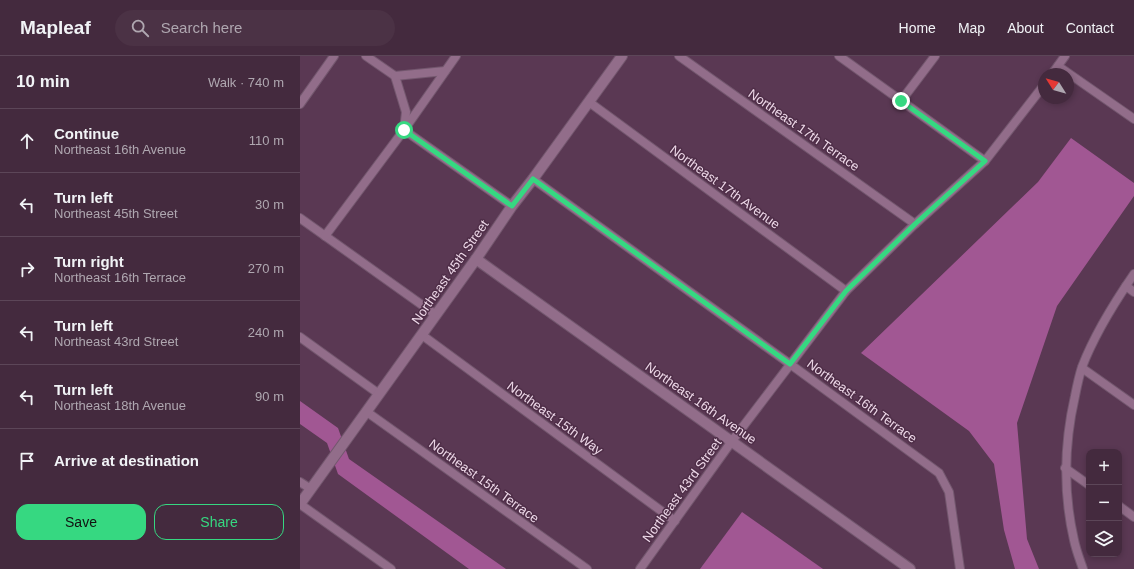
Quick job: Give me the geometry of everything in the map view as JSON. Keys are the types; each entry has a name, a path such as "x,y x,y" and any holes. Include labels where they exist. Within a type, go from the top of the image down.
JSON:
{"street":[{"path":"300,104 334,56"},
{"path":"366,56 395,76 406,112 404,130"},
{"path":"326,236 456,56"},
{"name":"Northeast 45th Street","path":"300,504 422,335 512,206 622,56"},
{"name":"Northeast 17th Terrace","path":"679,56 915,224"},
{"path":"839,56 985,161"},
{"path":"901,101 935,56"},
{"path":"1065,56 1058,66 1134,119"},
{"path":"395,76 445,71"},
{"name":"Northeast 43rd Street","path":"640,569 732,441 846,291 915,224 985,161 1038,92"},
{"name":"Northeast 17th Avenue","path":"589,102 846,291"},
{"path":"404,130 512,206"},
{"name":"Northeast 16th Terrace","path":"533,179 939,473 949,492 960,569"},
{"path":"300,218 436,315"},
{"name":"Northeast 16th Avenue","path":"476,259 910,569"},
{"path":"1083,569 1074,541 1068,506 1065,468 1069,422 1082,368 1103,321 1134,274"},
{"path":"1126,286 1134,292"},
{"name":"Northeast 15th Way","path":"422,335 675,521"},
{"path":"300,337 379,394"},
{"path":"1082,368 1134,405"},
{"name":"Northeast 15th Terrace","path":"367,412 587,569"},
{"path":"1065,468 1086,483"},
{"path":"300,482 311,489"},
{"path":"300,504 391,569"},
{"path":"1122,508 1134,517"}],"shaded area":[{"path":"1071,138 1134,183 1134,196 1057,306 1017,423 1027,539 1039,569 1015,569 1004,530 994,464 969,431 861,353 1038,182"},
{"path":"300,401 338,428 349,459 506,569 469,569 338,474 327,443 300,424"},
{"path":"742,512 823,569 700,569"}],"route":[{"path":"404,130 512,206 533,179 790,364 846,291 915,224 985,161 901,101"}]}
